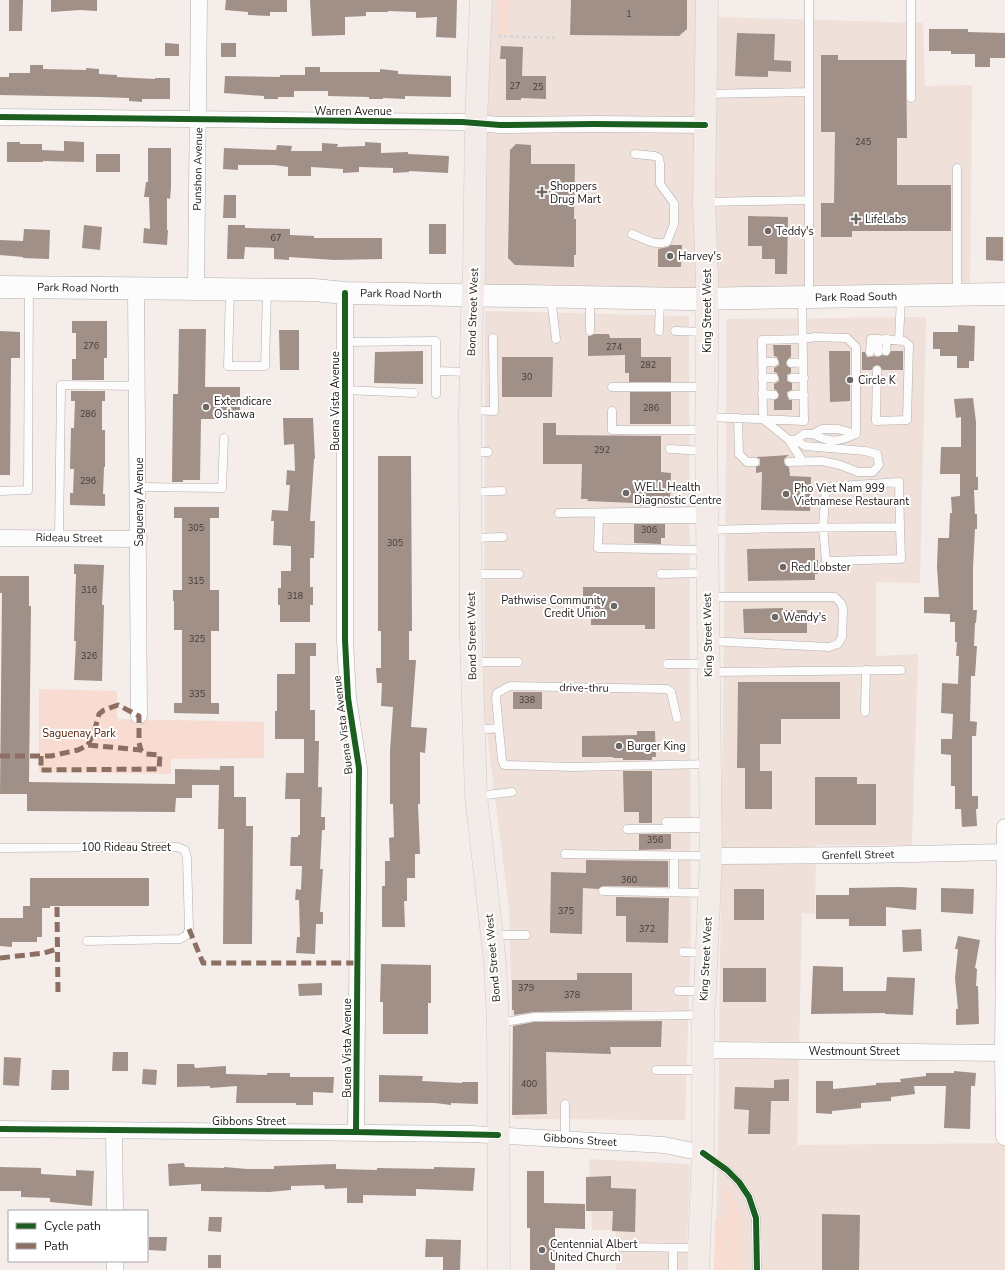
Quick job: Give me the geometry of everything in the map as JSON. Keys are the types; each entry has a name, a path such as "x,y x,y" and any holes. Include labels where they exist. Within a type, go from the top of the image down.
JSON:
{"main road":[{"name":"Bond Street West","path":"480,0 470,410 479,452 471,492 472,662 476,796 495,962 498,1023 499,1270"},
{"name":"King Street West","path":"698,1270 703,1153 703,1015 711,856 706,433 707,298 704,202 707,0"},
{"name":"Park Road North","path":"0,287 314,290 344,293 707,298"},
{"name":"Park Road South","path":"707,298 957,296 1005,294"}],"street":[{"name":"Punshon Avenue","path":"196,289 199,0"},
{"name":"Warren Avenue","path":"0,117 476,123 500,125 705,125"},
{"name":"Saguenay Avenue","path":"136,289 139,539 139,716"},
{"name":"Buena Vista Avenue","path":"344,293 345,640 348,698 359,768 356,1132"},
{"name":"Rideau Street","path":"0,538 139,539"},
{"path":"1004,1137 1005,827"},
{"name":"Grenfell Street","path":"711,856 1005,852"},
{"name":"Westmount Street","path":"703,1060 1004,1053"},
{"name":"Gibbons Street","path":"0,1129 356,1132 498,1135 664,1145 703,1153"},
{"path":"114,1131 114,1210"}],"lane":[{"path":"670,449 738,418 804,421 803,339 806,298 809,200 808,0"},
{"path":"911,0 911,98"},
{"path":"706,94 809,92"},
{"path":"632,234 652,243 660,244 668,242 674,224 674,203 660,184 659,158 655,156 634,154"},
{"path":"957,168 957,296"},
{"path":"704,202 809,200"},
{"path":"0,491 28,490 29,287"},
{"path":"230,289 228,366 265,366 267,290"},
{"path":"551,296 556,339"},
{"path":"899,340 901,296"},
{"path":"590,297 590,331"},
{"path":"660,298 660,331"},
{"path":"675,331 707,332"},
{"path":"762,419 762,340 803,339 815,337 847,338 856,347 856,434"},
{"path":"470,410 494,411 493,338"},
{"path":"877,372 876,421 907,420 909,345 904,340 887,339 878,339 878,352 887,339"},
{"path":"345,342 436,341 436,394"},
{"path":"762,362 774,362"},
{"path":"791,362 803,362"},
{"path":"436,371 471,372"},
{"path":"762,378 774,378"},
{"path":"792,378 804,378"},
{"path":"59,538 61,385 137,386"},
{"path":"612,387 707,387"},
{"path":"345,390 414,393"},
{"path":"762,394 774,395"},
{"path":"792,395 804,395"},
{"path":"612,411 612,430 706,433"},
{"path":"738,418 739,454 747,462 755,462"},
{"path":"762,419 793,440 805,446 865,451 877,454 879,465 873,472 858,472 840,465 822,461 789,462"},
{"path":"813,434 822,429 838,428 856,434"},
{"path":"793,440 804,434 813,434 822,439 842,441 856,434"},
{"path":"138,487 222,488 224,438"},
{"path":"793,440 803,462"},
{"path":"899,482 900,527 901,559 826,561 823,527 826,486 899,482"},
{"path":"471,492 502,491"},
{"path":"560,513 707,527"},
{"path":"707,527 598,548 599,518 707,527 900,527"},
{"path":"471,538 503,537"},
{"path":"661,574 708,573"},
{"path":"471,574 519,574"},
{"path":"708,597 835,597 841,603 843,609 842,637 838,644 829,647 708,641"},
{"path":"472,662 518,662"},
{"path":"667,664 709,668 900,670"},
{"path":"865,712 866,670"},
{"name":"drive-thru","path":"499,728 496,698 498,693 510,686 668,689 671,692 677,718"},
{"path":"474,728 499,728 502,760 504,765 509,766 573,767 710,764"},
{"path":"476,796 512,792"},
{"path":"666,822 711,825"},
{"path":"627,829 711,825"},
{"name":"100 Rideau Street","path":"0,848 162,846 177,847 185,850 187,858 189,929 187,935 180,939 87,941"},
{"path":"566,854 711,856"},
{"path":"674,856 674,892"},
{"path":"603,891 709,893"},
{"path":"492,935 526,935"},
{"path":"683,952 707,953"},
{"path":"678,991 705,991"},
{"path":"498,1023 534,1017 703,1015"},
{"path":"656,1070 703,1060"},
{"path":"565,1104 565,1139"},
{"path":"703,1153 727,1170 739,1182 749,1197 756,1218 758,1270"},
{"path":"621,1247 699,1248"},
{"path":"673,1270 674,1248"}],"path":[{"path":"498,36 557,38"}],"shaded area":[{"path":"488,0 714,0 715,17 923,23 925,86 972,85 970,290 478,288"},
{"path":"485,311 689,316 691,936 685,1120 514,1119 509,908 484,710"},
{"path":"926,317 920,583 876,582 876,656 918,654 912,845 816,845 815,914 802,913 797,1145 1005,1143 1005,1270 715,1270 718,1146 726,451 726,319"},
{"path":"589,1159 690,1164 686,1270 616,1270 616,1230 592,1230"}],"green space":[{"path":"497,0 509,0 508,37 497,36"},
{"name":"Saguenay Park","path":"39,689 117,691 117,719 264,722 264,758 171,759 171,774 39,772"},
{"path":"1003,1148 1005,1148 1005,1270 1002,1270"},
{"path":"724,1186 731,1194 740,1214 742,1236 742,1270 726,1270 727,1243"},
{"path":"715,1219 723,1219 723,1270 714,1270"}],"building":[{"path":"9,0 23,0 22,31 9,31"},
{"path":"51,0 97,0 97,11 80,10 51,12"},
{"path":"226,0 287,0 287,12 270,12 270,16 248,15 248,12 225,10"},
{"path":"310,0 457,0 456,38 436,37 437,17 416,18 416,12 388,11 366,12 366,16 345,17 345,35 312,36"},
{"path":"571,0 687,0 687,29 679,36 570,35"},
{"path":"929,29 968,29 968,32 1005,33 1005,58 990,58 990,67 975,67 975,54 951,54 951,51 929,51"},
{"path":"737,33 775,34 774,60 791,61 791,72 768,71 768,77 735,76"},
{"path":"165,43 179,44 179,56 165,56"},
{"path":"221,43 236,43 236,57 221,57"},
{"path":"501,46 523,47 522,76 546,76 546,99 521,98 521,100 506,100 506,59 500,59"},
{"path":"821,55 838,55 838,60 906,60 907,138 897,138 897,185 951,185 951,231 852,231 852,237 821,237 821,203 834,203 835,132 821,132"},
{"path":"30,65 43,65 43,69 99,69 99,74 117,75 117,77 155,79 170,78 170,99 142,99 142,102 129,101 129,98 0,95 0,77 9,77 9,73 30,73"},
{"path":"305,67 320,67 320,72 380,72 380,69 398,71 398,74 451,76 451,97 405,96 405,99 369,99 369,97 328,96 328,91 294,91 294,97 264,99 264,96 224,93 225,76 280,77 280,75 305,75"},
{"path":"64,141 84,142 84,162 7,162 7,142 20,142 20,144 42,144 42,150 64,151"},
{"path":"365,142 381,143 381,153 408,152 408,154 449,156 448,173 409,171 393,173 393,168 359,167 359,172 343,173 343,169 311,167 311,176 288,176 288,167 275,165 238,165 238,170 223,169 224,148 276,150 277,145 292,146 291,151 322,151 322,143 338,144 337,147 365,146"},
{"name":"Shoppers Drug Mart","path":"516,144 531,145 531,164 575,164 574,219 576,219 576,255 574,255 574,267 515,265 508,258 510,150"},
{"path":"148,148 171,148 171,188 170,199 167,198 167,245 143,243 144,228 150,229 149,197 144,197 146,182 148,182"},
{"path":"96,154 120,154 120,172 96,172"},
{"path":"224,195 236,195 236,218 223,218"},
{"name":"Teddy's","path":"748,216 788,217 787,274 775,274 775,259 762,259 762,246 748,246"},
{"path":"429,224 446,224 446,254 429,254"},
{"path":"84,225 102,227 100,250 82,248"},
{"path":"228,225 245,225 245,228 290,229 290,235 314,236 314,238 382,238 382,259 335,260 289,257 289,260 274,259 274,248 245,247 244,259 227,259"},
{"path":"24,229 50,230 49,259 0,255 0,240 23,241"},
{"path":"986,237 1003,237 1003,261 986,260"},
{"name":"Harvey's","path":"671,245 682,245 681,267 658,267 658,249"},
{"path":"72,321 107,321 107,358 104,358 104,380 72,380 72,359 76,359 76,333 72,333"},
{"path":"958,325 975,326 974,361 969,361 969,368 957,368 957,356 940,356 940,349 933,349 933,332 958,332"},
{"name":"Extendicare Oshawa","path":"179,329 206,329 205,387 240,387 240,419 201,419 200,480 183,480 183,482 172,482 173,394 178,394"},
{"path":"279,330 299,330 299,370 280,370"},
{"path":"0,331 20,332 20,358 11,358 10,475 0,475"},
{"path":"594,334 609,334 610,338 641,338 641,357 671,357 671,382 629,382 629,373 625,373 625,355 588,356 588,336"},
{"path":"773,345 791,345 791,357 786,363 787,366 791,368 791,373 787,375 787,381 792,383 792,390 787,392 787,395 789,400 792,400 792,410 774,410 774,400 778,398 779,395 774,389 774,384 779,381 779,378 777,373 774,372 774,368 779,365 779,362 777,357 774,356"},
{"path":"423,351 423,384 374,383 375,352"},
{"path":"829,351 850,351 850,401 830,402"},
{"path":"891,351 903,351 903,370 882,370 880,366 877,365 873,367 872,370 862,370 862,352 865,352 867,357 878,357 882,355 888,356"},
{"path":"502,357 553,357 552,397 502,397"},
{"path":"71,391 105,391 105,401 102,401 102,430 105,430 103,494 105,494 105,506 70,505 70,493 73,493 74,469 70,469 71,428 74,428 75,401 71,401"},
{"path":"630,392 671,392 671,424 630,424"},
{"path":"973,398 976,422 976,477 978,477 978,490 974,490 977,529 975,529 973,568 973,610 977,610 974,646 977,646 975,676 971,676 970,721 977,722 976,736 972,736 972,796 978,796 978,809 976,809 977,826 962,827 961,809 955,809 955,786 951,786 951,755 941,754 941,739 952,739 953,714 941,713 942,683 958,684 959,656 956,656 957,642 955,642 955,622 950,622 950,614 924,613 924,597 939,597 937,567 938,538 949,538 950,513 952,513 951,497 960,496 960,474 940,474 941,447 961,447 961,417 956,418 954,399"},
{"path":"283,418 313,418 315,459 310,521 315,521 314,558 310,558 310,587 313,587 313,605 310,605 310,622 280,622 278,588 281,588 281,571 291,571 291,546 273,545 274,521 271,521 272,510 288,511 290,485 286,485 287,470 295,471 294,444 284,445"},
{"path":"543,423 556,423 556,435 661,436 661,472 671,473 670,504 666,504 665,506 634,506 634,503 587,501 588,499 581,499 582,464 543,464"},
{"name":"Pho Viet Nam 999 Vietnamese Restaurant","path":"789,455 784,459 784,462 785,465 789,467 790,476 811,477 810,511 761,510 762,472 756,473 756,467 760,465 760,459 756,457"},
{"path":"378,456 411,456 412,631 409,631 409,660 416,660 411,727 427,728 425,753 420,752 420,804 418,804 420,854 415,854 415,878 407,878 407,901 404,901 405,927 382,927 382,886 385,886 385,861 390,861 389,838 394,837 393,804 390,804 390,751 393,707 381,706 382,683 377,683 376,668 381,668 381,631 378,631"},
{"path":"174,507 219,507 219,518 210,518 210,590 219,590 219,631 211,631 211,703 219,703 219,714 174,713 174,703 182,703 182,630 174,630 173,590 182,590 182,518 174,518"},
{"path":"634,524 665,524 665,538 661,538 661,544 634,543"},
{"name":"Red Lobster","path":"815,548 815,560 818,560 818,574 815,574 815,580 748,581 747,549"},
{"path":"74,564 104,565 102,605 104,605 102,681 74,680 76,641 74,641 76,574 74,574"},
{"path":"0,576 29,576 29,606 31,606 29,782 175,784 175,769 220,770 220,766 234,766 234,797 246,797 246,826 253,826 252,944 223,944 224,829 218,829 219,785 192,785 192,798 176,798 175,812 27,811 27,794 0,794 2,593 0,593"},
{"name":"Pathwise Community Credit Union","path":"583,587 655,587 655,629 645,629 645,625 591,625 591,610 583,610"},
{"name":"Wendy's","path":"783,608 783,610 807,610 807,633 744,633 743,609"},
{"path":"295,643 316,643 316,656 310,656 310,710 315,710 315,741 319,741 318,787 322,787 321,817 325,817 325,830 322,830 320,869 323,869 320,912 323,912 323,924 316,924 315,954 296,953 297,937 300,937 299,900 295,900 296,889 301,890 302,866 290,866 291,837 298,837 298,835 300,835 300,799 285,799 286,773 304,773 304,739 275,739 277,674 295,674"},
{"path":"738,682 840,682 840,719 781,719 781,744 760,744 760,771 772,771 772,809 745,809 745,768 737,768"},
{"path":"513,692 542,692 542,709 513,709"},
{"name":"Burger King","path":"637,731 655,731 656,757 652,757 652,760 623,760 623,758 613,757 582,757 582,736 637,735"},
{"path":"623,771 652,771 652,823 639,823 639,812 624,812"},
{"path":"815,777 857,777 857,784 876,784 876,825 815,825"},
{"path":"639,834 671,834 671,849 639,850"},
{"path":"586,860 668,861 668,887 603,886 598,889 583,888 582,934 550,933 551,872 586,873"},
{"path":"30,878 149,878 149,906 50,906 50,908 42,908 42,937 37,937 37,942 12,942 12,947 0,946 0,918 23,918 23,906 30,906"},
{"path":"849,888 917,888 916,910 886,907 886,926 849,926 849,919 816,919 816,895 849,895"},
{"path":"941,888 974,889 973,914 941,912"},
{"path":"734,889 764,889 764,920 734,920"},
{"path":"616,897 669,898 668,943 626,942 626,916 616,916"},
{"path":"921,929 922,951 903,952 902,930"},
{"path":"958,936 980,940 975,968 977,969 976,986 978,986 979,1024 956,1025 956,1009 958,1009 955,978 958,949 955,949"},
{"path":"381,964 431,965 431,1003 428,1003 428,1034 383,1034 383,1002 380,1002"},
{"path":"813,966 843,967 843,991 886,991 887,977 915,978 913,1015 885,1013 811,1014"},
{"path":"723,968 766,968 766,1002 723,1002"},
{"path":"577,973 632,973 632,1010 534,1012 514,1015 514,1010 512,1010 512,980 577,980"},
{"path":"322,983 322,995 299,996 298,984"},
{"path":"662,1021 661,1047 610,1047 611,1054 546,1052 547,1114 512,1115 513,1026 534,1022"},
{"path":"113,1052 128,1052 128,1071 112,1071"},
{"path":"4,1057 21,1058 19,1086 3,1085"},
{"path":"177,1064 194,1064 195,1068 226,1066 226,1074 267,1075 267,1073 290,1073 290,1077 334,1077 333,1093 313,1092 313,1105 296,1105 296,1103 236,1103 237,1086 210,1088 210,1086 177,1087"},
{"path":"143,1069 157,1070 156,1085 142,1084"},
{"path":"52,1070 69,1070 69,1090 51,1090"},
{"path":"954,1071 976,1073 975,1086 971,1086 970,1129 944,1128 946,1086 914,1086 915,1094 891,1097 891,1101 861,1103 861,1108 832,1111 832,1114 816,1113 816,1081 833,1081 833,1089 876,1085 876,1083 901,1082 900,1079 926,1076 926,1073 954,1073"},
{"path":"379,1075 423,1076 422,1081 462,1083 478,1082 478,1104 451,1103 451,1105 435,1103 379,1102"},
{"path":"789,1079 789,1101 771,1101 770,1134 748,1134 749,1110 734,1109 735,1087 774,1088 774,1080"},
{"path":"184,1163 185,1167 224,1167 247,1169 274,1169 274,1166 336,1164 336,1169 434,1169 434,1167 475,1168 473,1191 416,1189 416,1196 363,1195 363,1203 347,1203 347,1188 325,1189 324,1185 291,1186 291,1190 269,1192 201,1191 201,1184 169,1186 168,1164"},
{"path":"0,1167 41,1168 41,1174 76,1176 76,1170 94,1171 92,1206 50,1202 50,1198 21,1197 21,1191 0,1191"},
{"path":"527,1171 544,1171 544,1203 585,1204 585,1229 555,1228 555,1270 530,1270 530,1228 527,1228"},
{"path":"611,1176 611,1188 636,1189 635,1232 612,1231 613,1211 586,1211 586,1177"},
{"path":"822,1214 860,1215 859,1270 822,1270"},
{"path":"209,1217 222,1217 221,1232 208,1231"},
{"path":"149,1237 167,1237 166,1251 149,1250"},
{"path":"426,1239 461,1240 460,1270 443,1270 443,1257 425,1257"},
{"path":"208,1255 221,1255 221,1268 208,1268"}],"marked path":[{"path":"88,745 94,732 99,714 104,710 118,705 139,716 139,743 141,750"},
{"path":"0,756 51,756 78,750 88,745 141,750 146,754 160,755 159,769 41,770 41,756"},
{"path":"57,907 58,994"},
{"path":"189,929 203,963 358,963"},
{"path":"0,958 44,953 57,949"}],"cycle path":[{"path":"0,117 462,122 500,125 705,125"},
{"path":"345,293 345,640 348,698 359,768 356,1132"},
{"path":"0,1129 356,1132 498,1135"},
{"path":"703,1153 727,1170 739,1182 749,1197 756,1218 757,1270"}],"place":[{"name":"Shoppers Drug Mart","path":"542,192"},
{"name":"LifeLabs","path":"856,219"},
{"name":"Teddy's","path":"768,231"},
{"name":"Harvey's","path":"670,256"},
{"name":"Circle K","path":"850,380"},
{"name":"Extendicare Oshawa","path":"206,407"},
{"name":"WELL Health Diagnostic Centre","path":"626,493"},
{"name":"Pho Viet Nam 999 Vietnamese Restaurant","path":"786,494"},
{"name":"Red Lobster","path":"783,567"},
{"name":"Pathwise Community Credit Union","path":"614,606"},
{"name":"Wendy's","path":"775,617"},
{"name":"Burger King","path":"619,746"},
{"name":"Centennial Albert United Church","path":"542,1250"}]}
